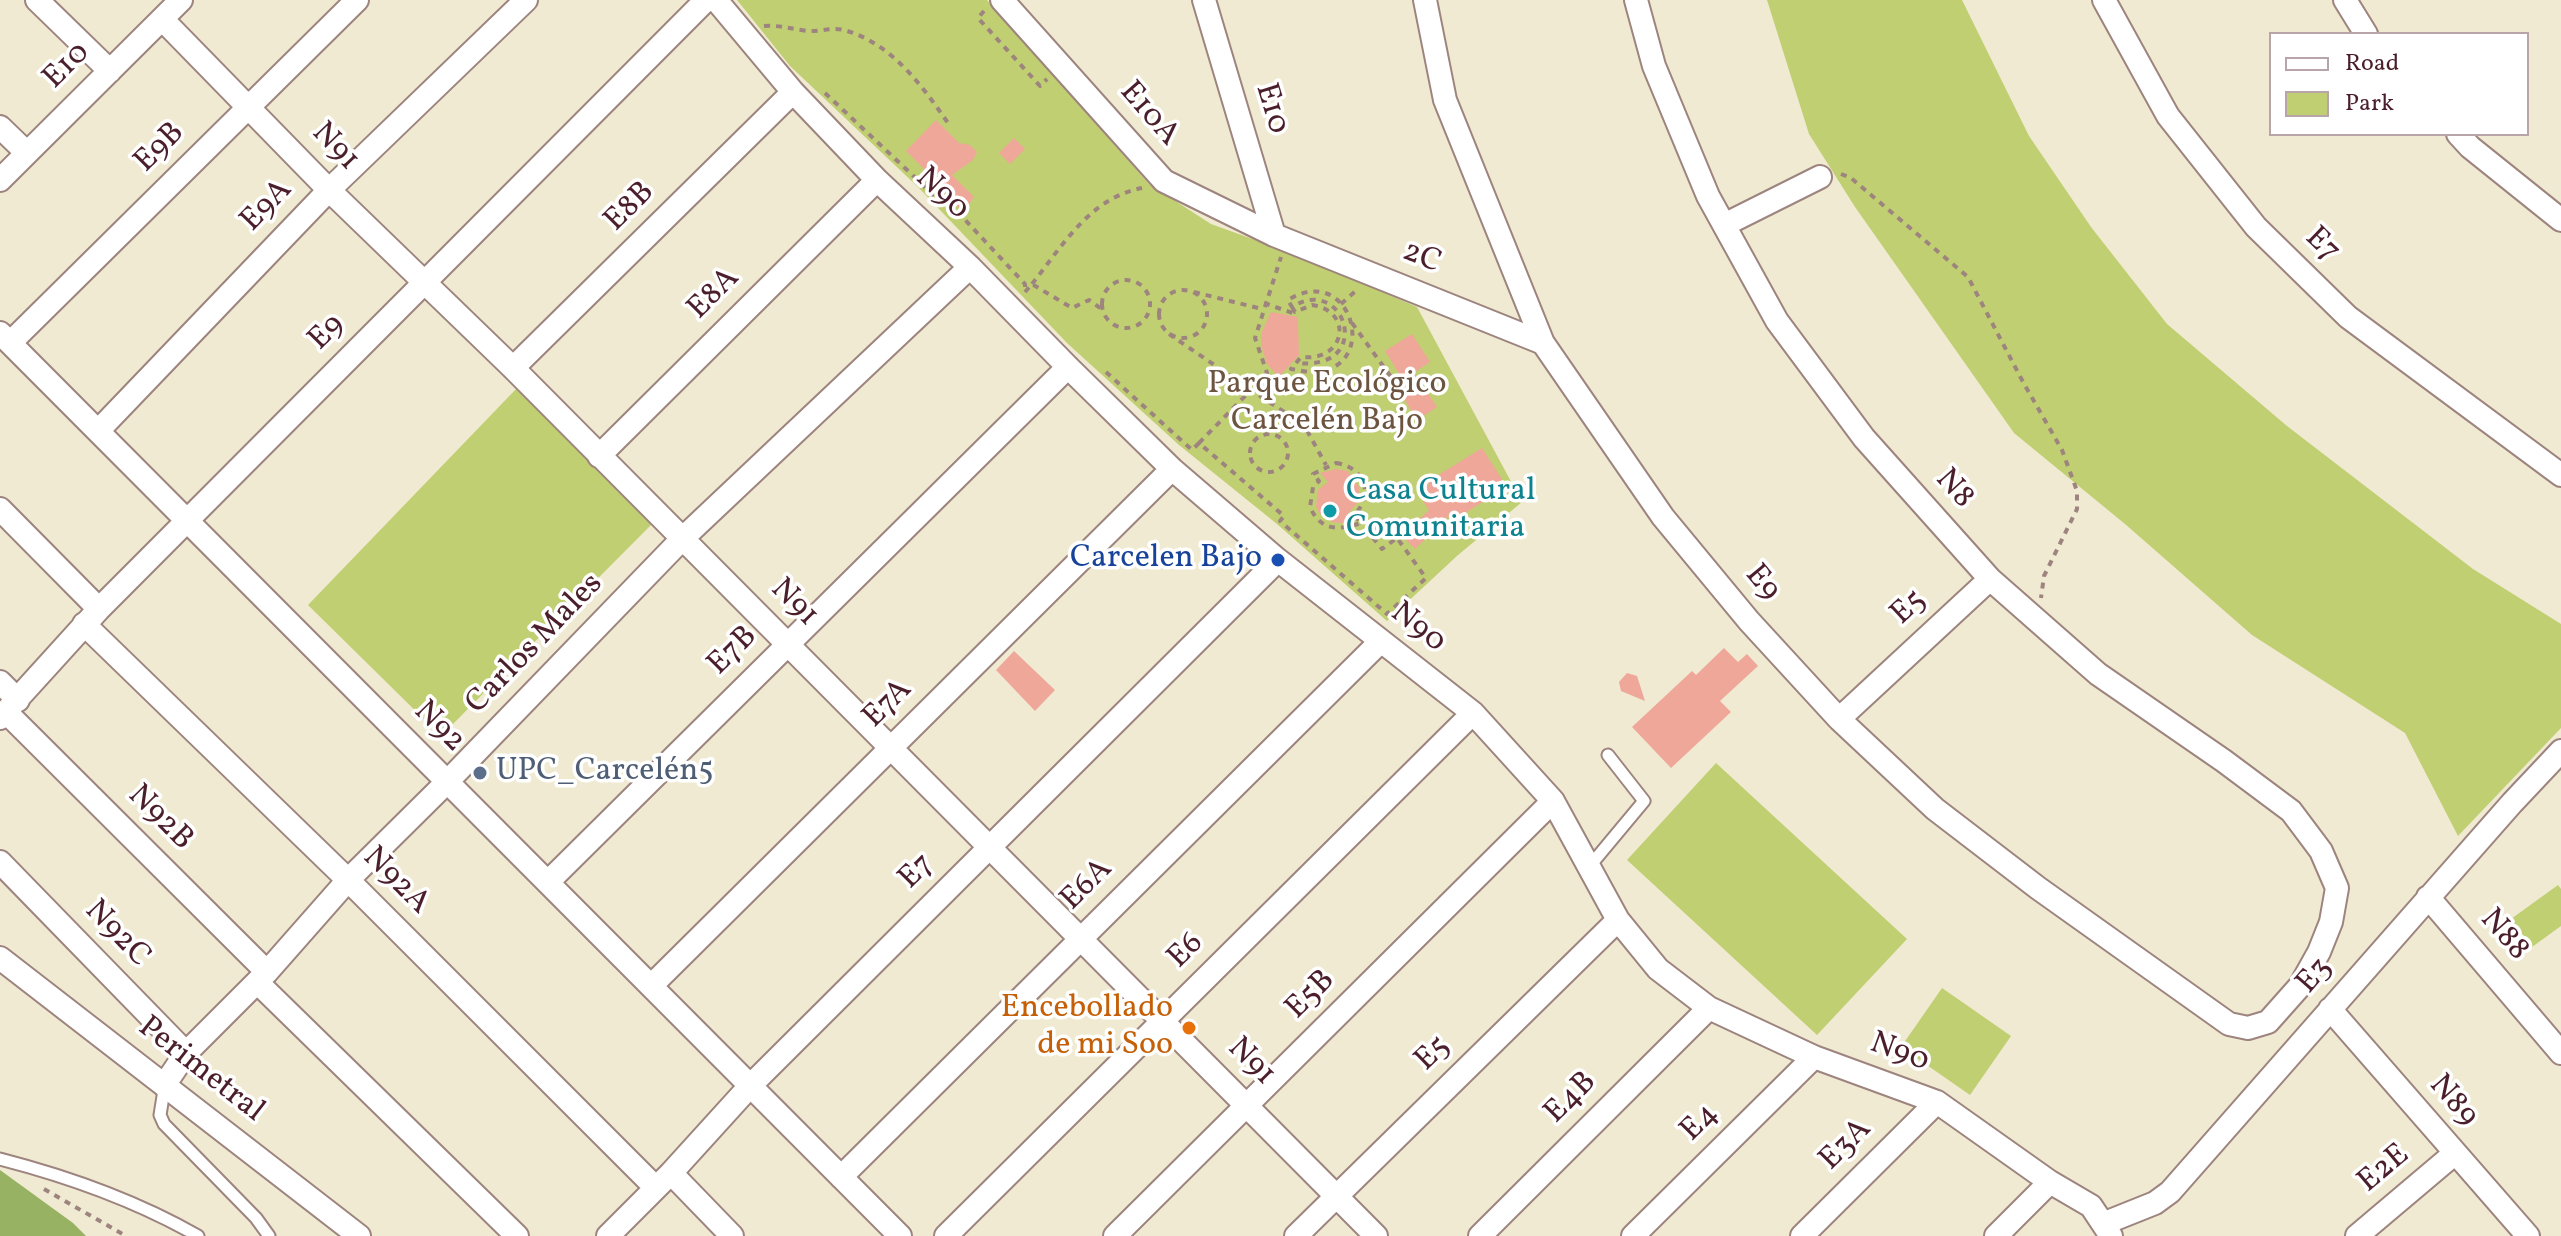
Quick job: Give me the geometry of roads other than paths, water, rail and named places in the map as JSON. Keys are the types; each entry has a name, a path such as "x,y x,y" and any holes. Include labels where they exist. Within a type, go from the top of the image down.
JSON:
{"street":[{"path":"37,0 110,71"},
{"name":"E10","path":"0,180 181,0"},
{"name":"E9B","path":"5,338 357,0"},
{"name":"E9A","path":"98,431 329,190 526,0"},
{"name":"E9","path":"8,710 186,520 706,0"},
{"name":"N90","path":"716,0 793,92 877,180 970,267 1172,469 1278,560 1473,713 1553,801 1618,920 1658,969 1709,1008 1814,1057 1937,1102 2050,1182 2091,1206 2108,1230"},
{"name":"E10A","path":"1002,0 1164,181 1278,245"},
{"name":"E10","path":"1204,0 1278,245"},
{"name":"E9","path":"1425,0 1445,100 1543,343 1663,517 1749,621 1839,719 1935,809 2038,888 2229,1024 2248,1028 2268,1022"},
{"name":"N8","path":"1636,0 1654,66 1708,196 1777,321 1864,438 1990,579 2098,674 2291,811 2321,851 2337,888 2331,922 2300,986 2268,1022"},
{"name":"E7","path":"2104,0 2168,116 2256,227 2348,317 2561,475"},
{"path":"2345,0 2365,32"},
{"name":"N91","path":"162,19 329,190 513,368 1376,1236"},
{"name":"E8B","path":"513,368 793,92"},
{"path":"0,127 27,153"},
{"path":"2460,136 2561,220"},
{"path":"1724,225 1820,177"},
{"name":"E8A","path":"599,456 877,180"},
{"name":"2C","path":"1278,245 1543,343"},
{"name":"Carlos Males","path":"165,1084 186,1053 262,977 348,880 682,539 970,267"},
{"name":"N92","path":"5,338 900,1236"},
{"name":"E7B","path":"548,882 1068,367"},
{"name":"E7A","path":"651,986 1172,469"},
{"name":"N92A","path":"0,509 92,617 348,880 664,1181 732,1236"},
{"name":"E7","path":"608,1236 664,1181 750,1086 1278,560"},
{"name":"E5","path":"1839,719 1990,579"},
{"name":"E6A","path":"841,1177 1381,641"},
{"name":"N92B","path":"0,682 8,710 262,977 517,1236"},
{"name":"E6","path":"946,1236 1473,713"},
{"name":"E3","path":"2108,1230 2170,1192 2428,897 2561,751"},
{"name":"E5B","path":"1115,1236 1553,801"},
{"name":"N92C","path":"0,862 186,1053"},
{"name":"N88","path":"2428,897 2561,1053"},
{"name":"E5","path":"1296,1236 1618,920"},
{"name":"Perimetral","path":"0,958 359,1236"},
{"name":"E4B","path":"1480,1236 1709,1008"},
{"name":"N89","path":"2330,1009 2528,1236"},
{"name":"E4","path":"1633,1236 1814,1057"},
{"name":"E3A","path":"1802,1236 1937,1102"},
{"name":"E2E","path":"2357,1236 2454,1154"},
{"path":"1996,1236 2050,1182"}],"lane":[{"path":"1589,867 1644,801 1608,755"},
{"path":"165,1084 160,1115 164,1124 256,1218 269,1236"},
{"path":"0,1159 69,1177 157,1212 198,1236"}],"place":[{"name":"Casa Cultural Comunitaria","path":"1330,511"},
{"name":"Carcelen Bajo","path":"1278,560"},
{"name":"UPC_Carcelén5","path":"480,773"},
{"name":"Encebollado de mi Soo","path":"1189,1028"}],"park label":[{"name":"Parque Ecológico Carcelén Bajo","path":"1327,404"}]}
